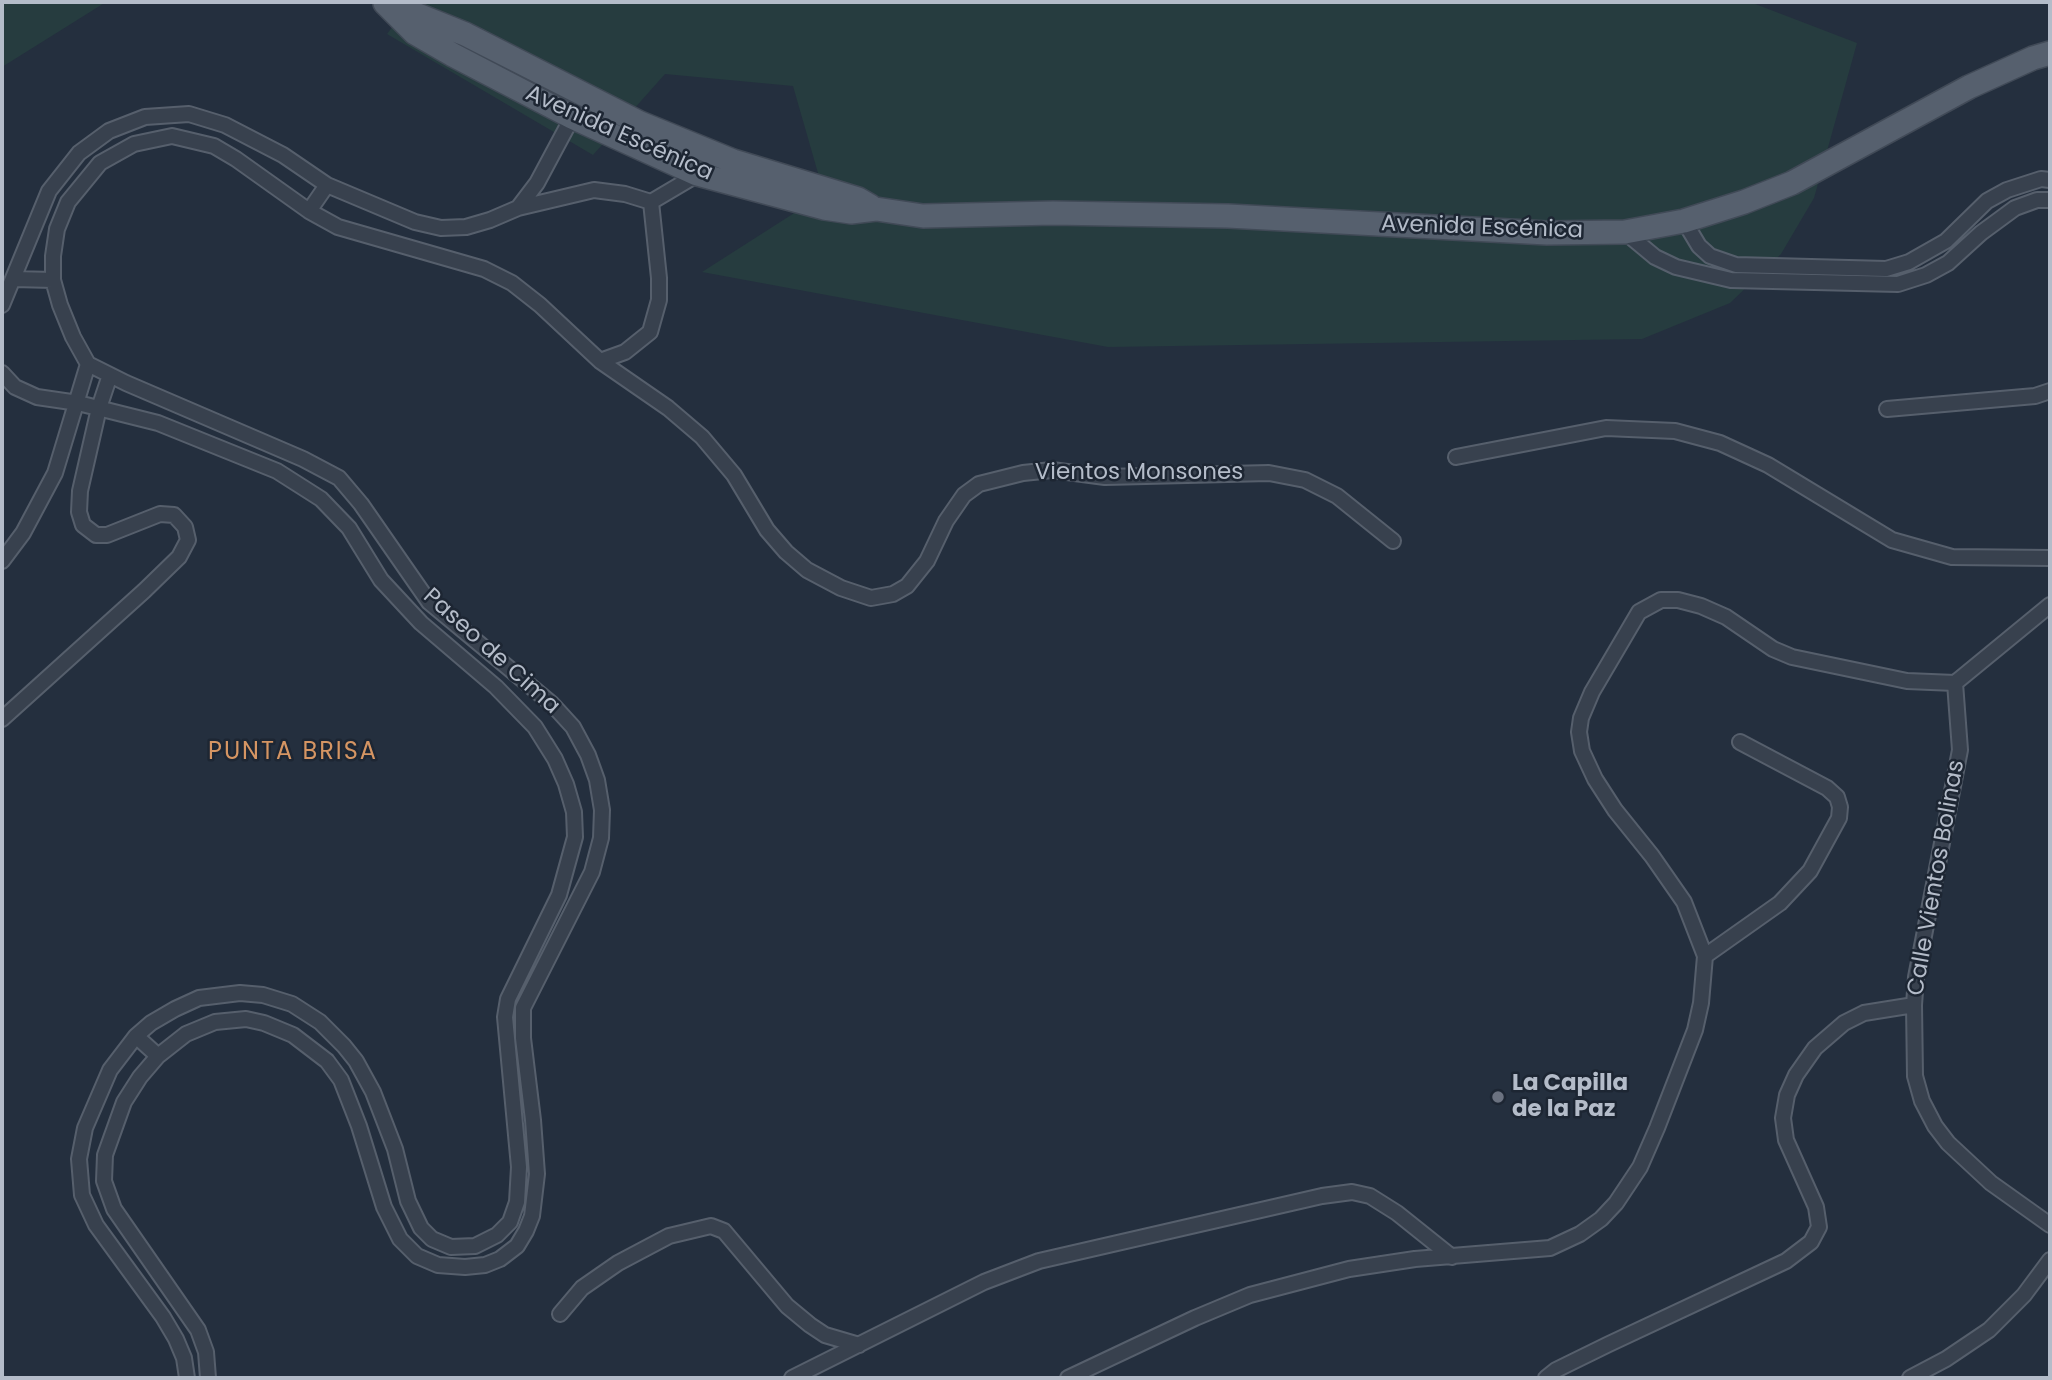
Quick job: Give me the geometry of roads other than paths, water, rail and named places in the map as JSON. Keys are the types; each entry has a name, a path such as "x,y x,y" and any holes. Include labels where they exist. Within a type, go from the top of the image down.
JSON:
{"main road":[{"name":"Avenida Escénica","path":"384,2 465,34 640,123 733,161 858,200 876,209"},
{"name":"Avenida Escénica","path":"384,2 415,33 453,55 572,117 697,174 824,208 851,212 876,209 923,216 1228,216 1547,233 1625,232 1684,221 1792,183 1969,87 2050,53"}],"street":[{"path":"519,208 537,183 585,95"},
{"path":"2,304 49,191 79,153 109,131 145,117 189,114 225,125 283,155 327,185 415,222 441,228 466,227 519,208 594,190 625,194 651,202 697,174 733,161"},
{"path":"2,561 23,533 55,472 88,364 73,337 53,280 57,229 68,202 100,163 134,144 172,136 214,146 309,211 338,227 484,269 512,283 540,305 600,361 625,352 650,332 659,300 651,202"},
{"path":"1684,221 1699,246 1710,256 1736,265 1886,269 1917,258 1946,242 1987,201 2007,190 2030,181 2050,180"},
{"path":"309,211 327,185"},
{"path":"1625,232 1655,257 1676,267 1731,280 1898,284 1926,275 1948,262 2015,208 2050,200"},
{"path":"14,279 53,280"},
{"name":"Vientos Monsones","path":"600,361 668,408 702,437 734,475 767,530 786,552 807,570 841,588 871,598 893,594 907,586 927,561 946,521 964,495 979,484 1023,473 1052,470 1105,477 1269,473 1306,480 1338,496 1393,541"},
{"name":"Paseo de Cima","path":"88,364 268,443 339,478 361,504 429,602 552,705 573,727 597,779 602,810 601,838 592,872 523,1008 523,1038 537,1174 532,1216 526,1231 517,1246 500,1259 485,1265 465,1267 438,1265 417,1256 400,1239 384,1207 347,1093 327,1061 293,1035 246,1019 215,1022 186,1034 158,1056 124,1102 105,1155 104,1181 114,1209 198,1330 206,1352 208,1378"},
{"path":"2,373 15,387 37,397 78,403 158,423 276,471 321,499 349,528 381,580 421,623 496,687 535,727 555,759 574,812 575,837 559,895 508,999 505,1017 519,1167 517,1202 510,1222 497,1235 475,1247 451,1247 432,1239 421,1228 408,1201 395,1149 373,1092 356,1061 320,1022 292,1004 263,995 240,993 199,998 151,1023 136,1036 110,1070 85,1128 79,1159 82,1195 96,1225 176,1339 190,1378"},
{"path":"2,719 145,591 179,557 188,540 185,527 174,515 160,514 107,535 96,535 83,525 79,512 80,491 99,408 110,375"},
{"path":"1887,409 2035,396 2050,391"},
{"path":"1456,457 1605,428 1675,431 1720,443 1768,465 1892,540 1952,557 2050,558"},
{"path":"1068,1378 1250,1295 1349,1269 1415,1259 1550,1248 1580,1234 1601,1219 1616,1203 1640,1167 1691,1042 1701,1003 1704,956 1684,902 1615,810 1595,779 1580,741 1581,718 1592,692 1639,611 1661,600 1678,600 1726,617 1773,649 1791,657 1907,681 1955,683 2050,605"},
{"name":"Calle Vientos Bolinas","path":"1955,683 1960,750 1916,976 1915,1076 1922,1101 1935,1126 1968,1164 1991,1184 2050,1225"},
{"path":"1704,956 1780,903 1810,871 1839,818 1838,797 1827,788 1740,742"},
{"path":"1546,1378 1556,1370 1598,1349 1786,1261 1811,1242 1819,1227 1816,1207 1786,1140 1783,1118 1787,1095 1796,1075 1815,1048 1844,1023 1864,1013 1914,1005"},
{"path":"136,1036 158,1056"},
{"path":"327,1061 344,1046"},
{"path":"792,1378 984,1282 1039,1261 1322,1196 1352,1192 1370,1196 1397,1213 1452,1256"},
{"path":"560,1314 582,1288 618,1263 669,1236 711,1226 724,1231 787,1306 810,1325 825,1335 859,1345"},
{"path":"1910,1378 1989,1331 2024,1295 2050,1260"}],"place":[{"name":"La Capilla de la Paz","path":"1498,1097"}],"district":[{"name":"PUNTA BRISA","path":"293,753"}]}
